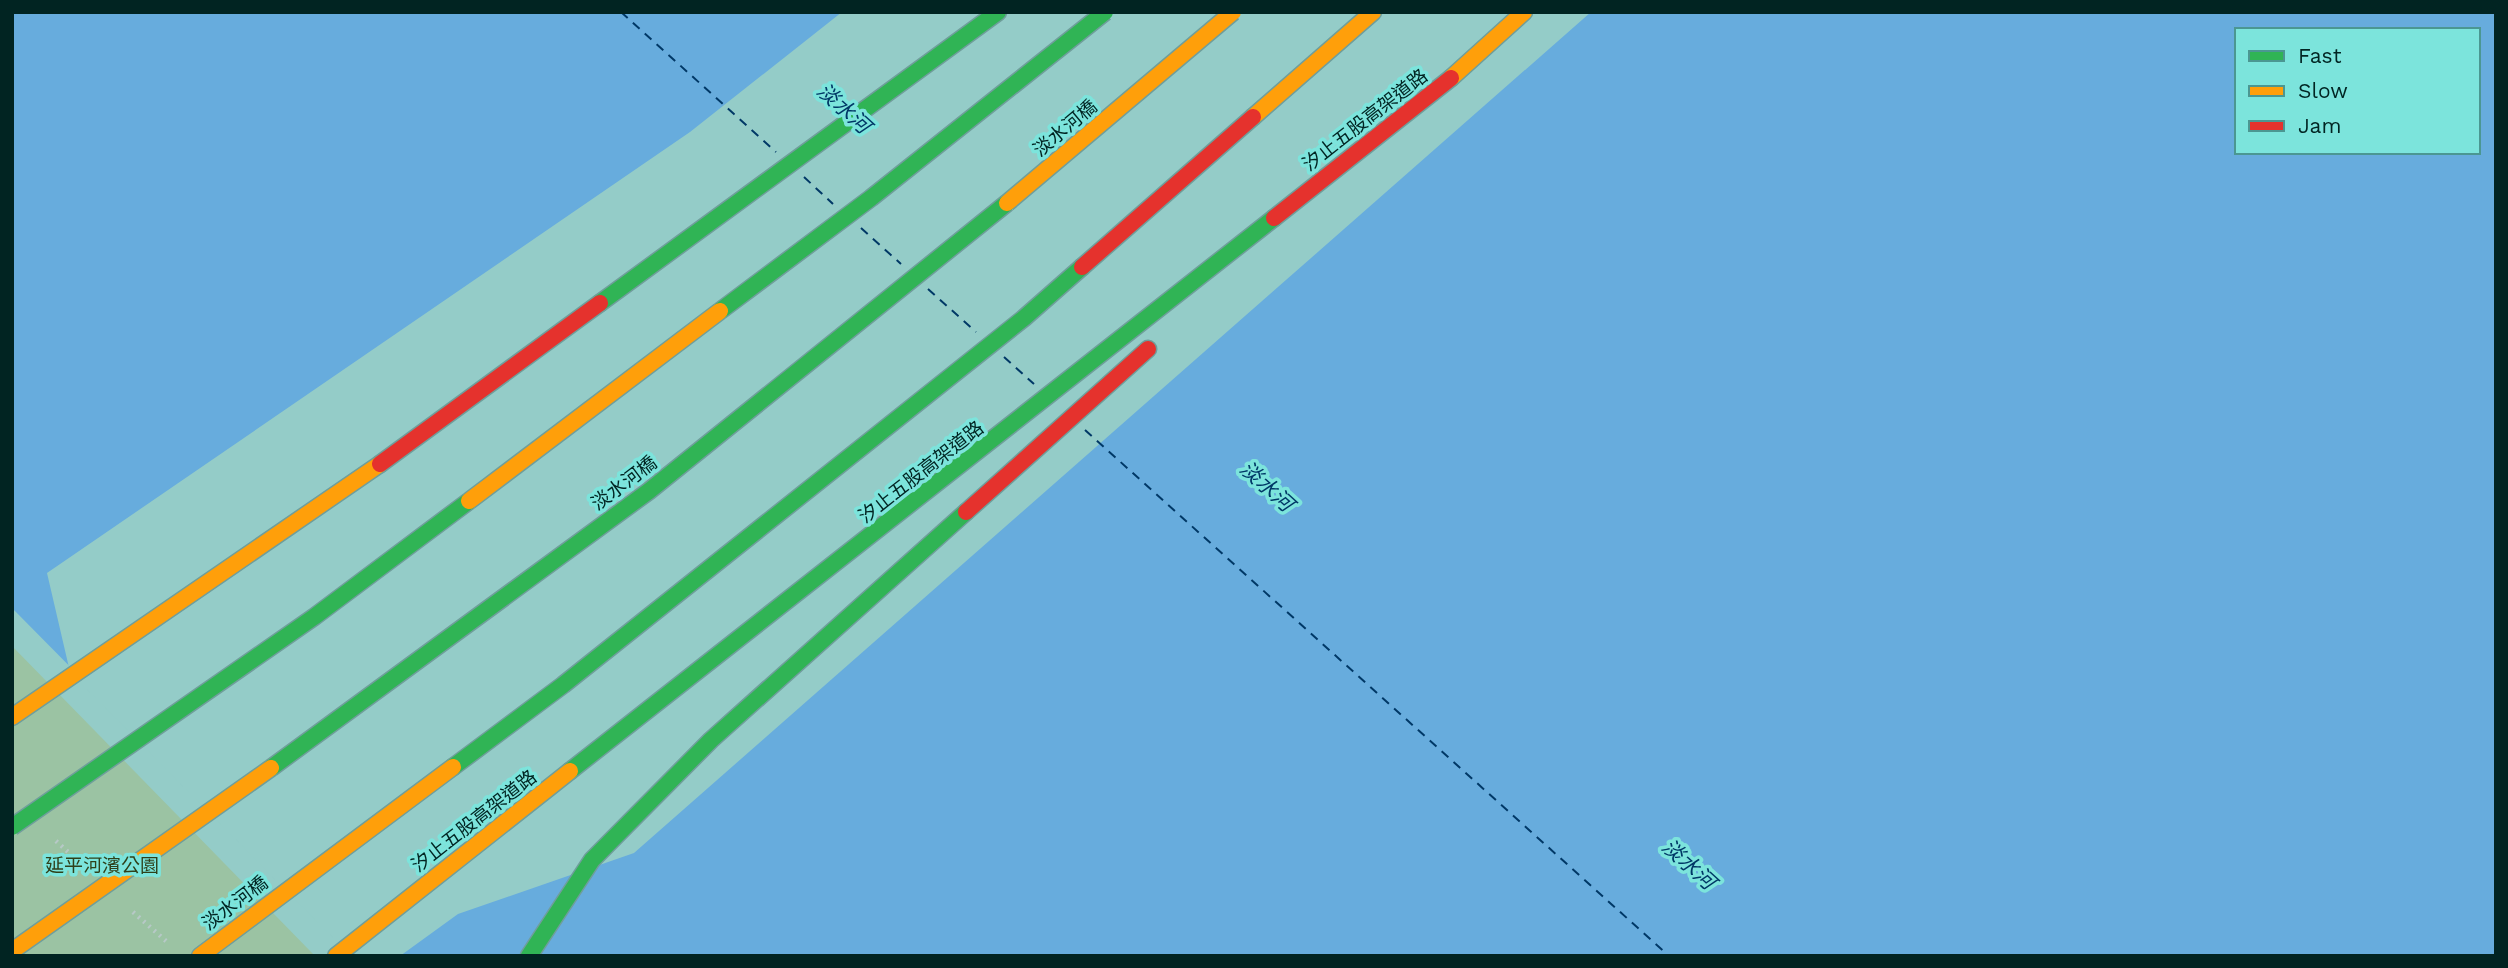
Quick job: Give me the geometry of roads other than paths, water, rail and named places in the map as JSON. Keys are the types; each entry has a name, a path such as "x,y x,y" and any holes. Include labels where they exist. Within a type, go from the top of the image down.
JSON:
{"highway":[{"path":"12,717 385,460 999,12"},
{"path":"12,827 314,617 871,198 1105,12"},
{"name":"淡水河橋","path":"12,951 292,753 649,491 1033,182 1233,12"},
{"name":"淡水河橋","path":"200,956 563,685 1024,318 1373,12"},
{"name":"汐止五股高架道路","path":"337,956 1450,79 1524,12"},
{"path":"1252,256 1450,79"},
{"path":"529,956 592,860 711,740 1159,340"}],"water":[{"name":"淡水河","path":"12,12 2496,12 2496,956 356,956 12,608"}],"park label":[{"name":"延平河濱公園","path":"102,865"}]}
